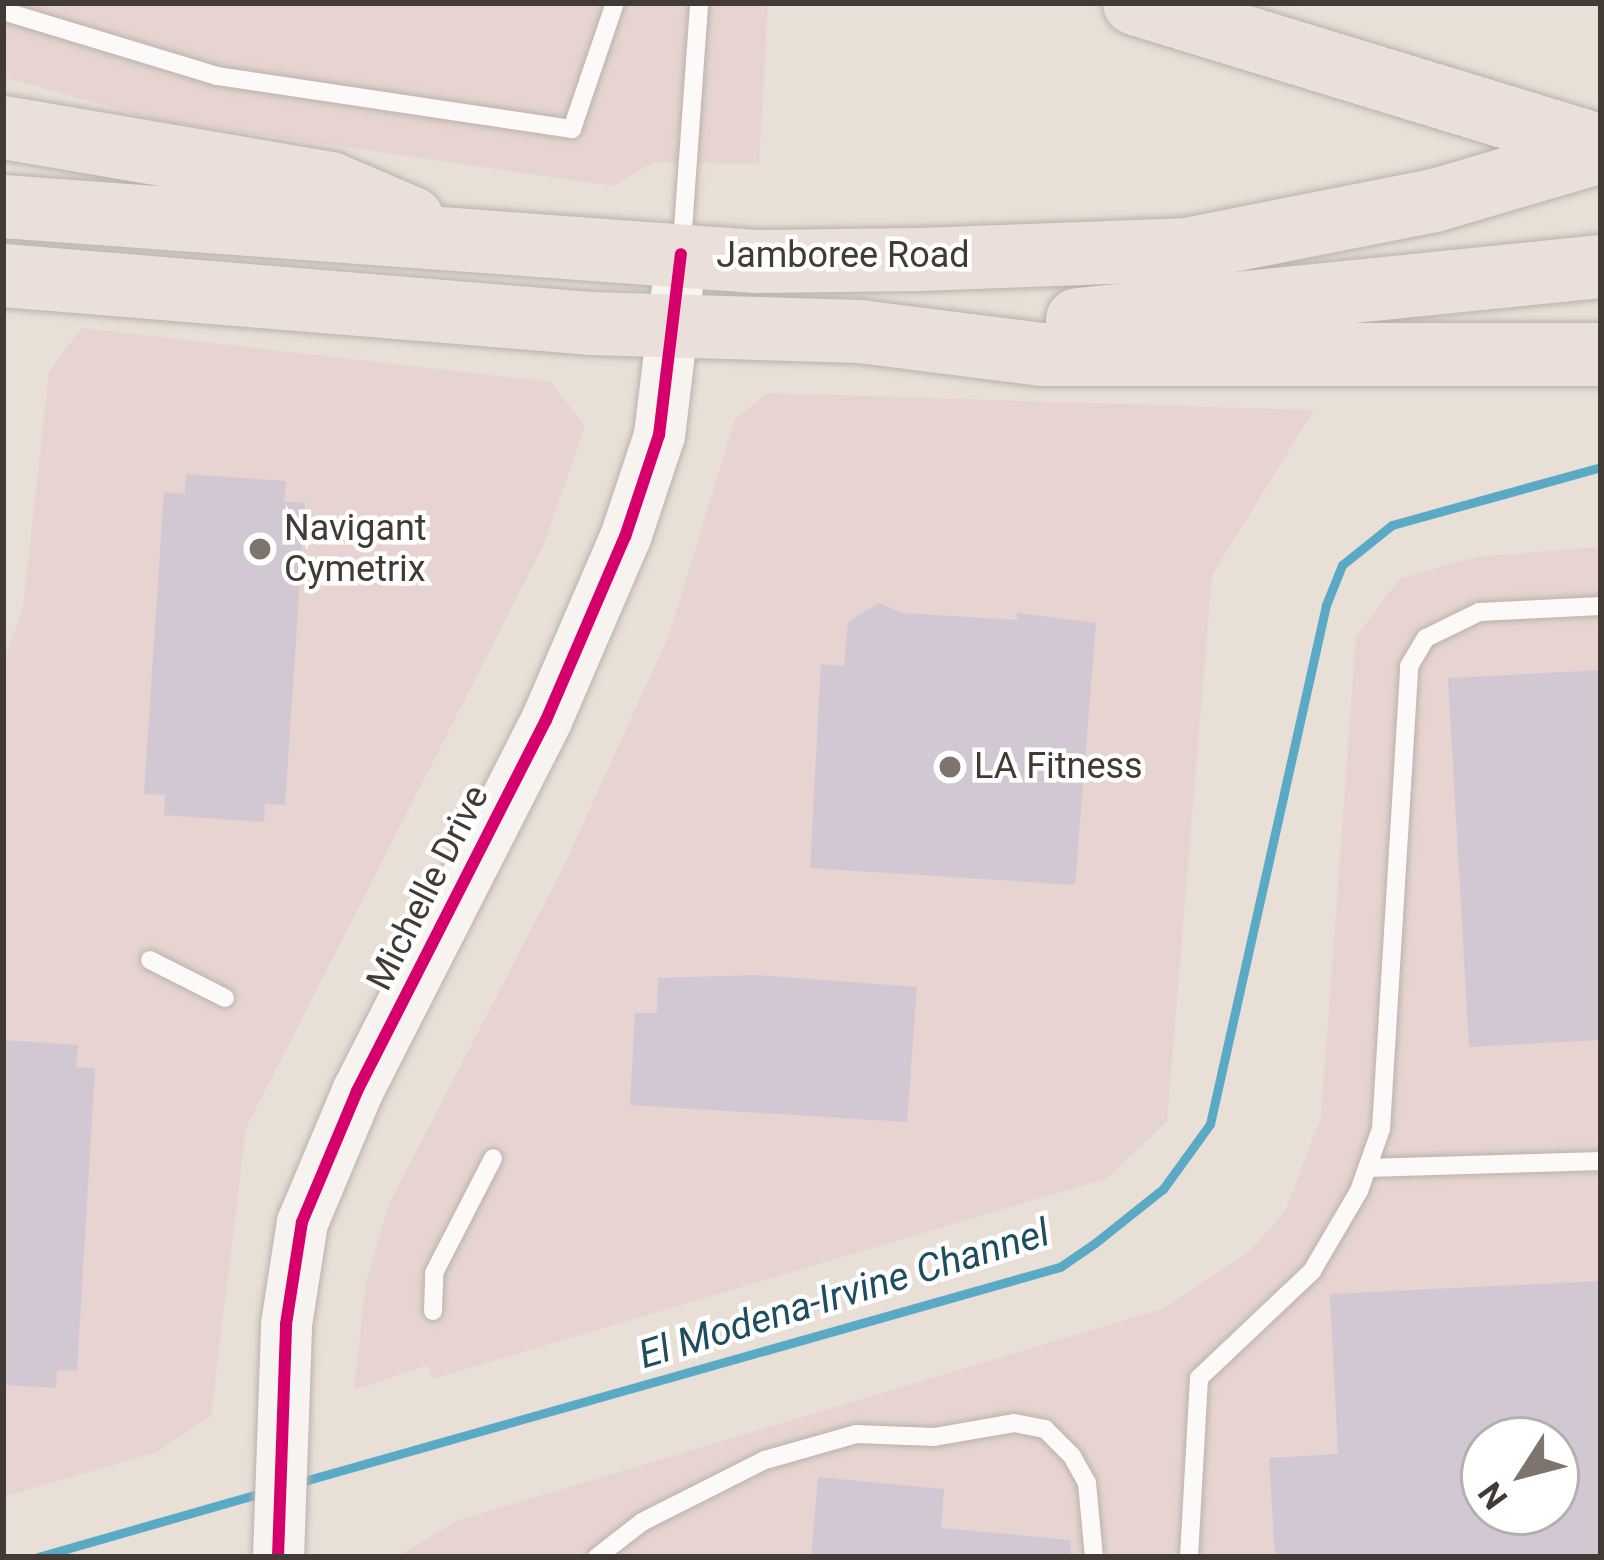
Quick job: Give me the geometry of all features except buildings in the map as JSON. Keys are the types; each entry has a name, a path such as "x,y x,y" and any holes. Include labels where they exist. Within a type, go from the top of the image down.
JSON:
{"highway":[{"path":"1134,3 1601,149"},
{"path":"3,127 330,183 452,235"},
{"name":"Jamboree Road","path":"3,206 452,235 756,261 1186,249 1433,200 1601,149"},
{"path":"859,331 1132,316 1601,266"},
{"name":"Jamboree Road","path":"3,275 590,323 859,331 1042,354 1601,354"}],"street":[{"name":"Michelle Drive","path":"279,1546 286,1445 286,1324 302,1222 357,1091 459,899 599,600 658,435 677,322 681,254"}],"lane":[{"path":"3,11 217,76 572,129 615,3"},
{"name":"Michelle Drive","path":"681,254 699,3"},
{"path":"1190,1557 1199,1378 1312,1271 1367,1168 1381,1129 1391,1039 1409,666 1444,623 1479,611 1601,607"},
{"path":"150,960 225,998"},
{"path":"434,1311 434,1273 493,1158"},
{"path":"1367,1168 1601,1162"},
{"path":"597,1557 642,1522 765,1460 856,1434 934,1437 1014,1423 1046,1429 1072,1456 1087,1483 1094,1557"}],"shaded area":[{"path":"3,3 768,3 759,164 653,162 614,186 157,120 3,77"},
{"path":"81,328 551,382 585,426 543,546 246,1128 211,1416 157,1452 3,1497 3,662 23,608 49,372"},
{"path":"768,393 1314,410 1212,575 1167,1121 1108,1178 432,1379 428,1365 354,1390 366,1282 389,1204 563,868 669,635 735,419"},
{"path":"1601,547 1601,1557 397,1557 456,1521 1165,1308 1249,1252 1286,1210 1321,1117 1356,637 1399,579 1475,557"}],"waterway":[{"name":"El Modena-Irvine Channel","path":"297,1483 1060,1267 1095,1243 1163,1189 1210,1124 1326,605 1342,565 1392,525 1601,467"},
{"name":"El Modena-Irvine Channel","path":"38,1557 264,1492"}],"cycle path":[{"path":"278,1557 286,1324 302,1222 357,1091 546,720 625,537 659,435 681,254"}],"place":[{"name":"Navigant Cymetrix","path":"260,549"},
{"name":"LA Fitness","path":"950,767"}]}
